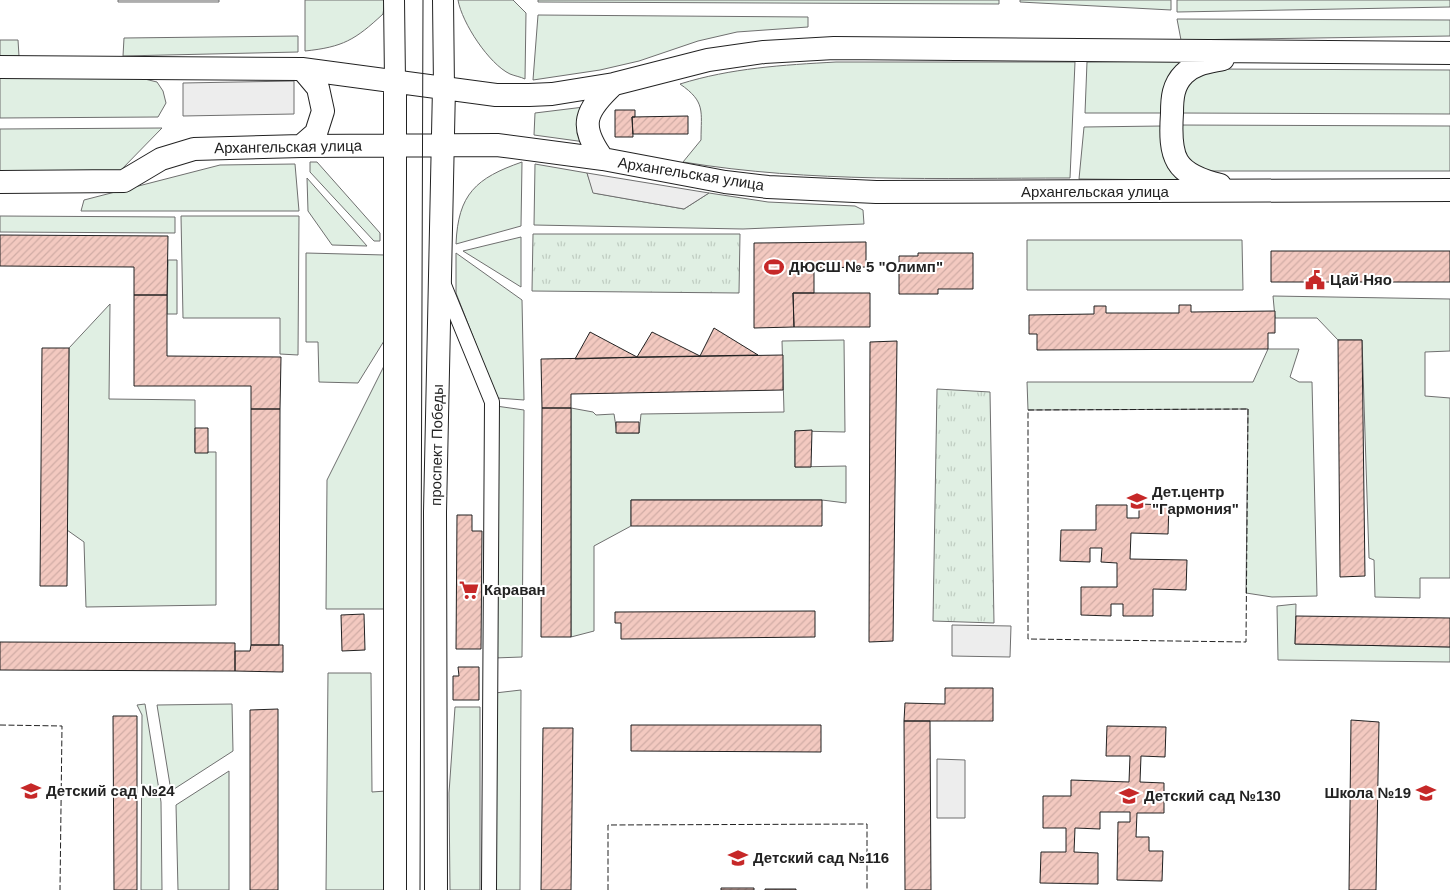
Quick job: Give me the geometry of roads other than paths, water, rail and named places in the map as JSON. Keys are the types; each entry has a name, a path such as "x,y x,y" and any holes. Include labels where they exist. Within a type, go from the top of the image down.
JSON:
{"main road":[{"path":"394,0 395,890"},
{"name":"проспект Победы","path":"436,890 435,512 444,87 443,0"},
{"path":"0,66 302,69 496,95 529,95 552,94 614,84 708,60 764,52 834,48 1082,48 1259,53 1450,53"},
{"path":"1248,192 1197,180 1184,170 1174,156 1170,140 1172,97 1176,84 1185,73 1200,64 1259,53"},
{"path":"301,146 316,134 323,111 318,88 302,69"},
{"path":"603,159 590,137 589,114 594,103 614,84"},
{"name":"Архангельская улица","path":"0,182 124,180 161,159 194,149 443,145 529,148 603,159 725,182 818,190 876,192 1248,192 1450,190"}],"street":[{"path":"441,278 492,402 489,890"}],"tram line":[{"path":"420,890 423,0"}],"place":[{"name":"ДЮСШ № 5 \"Олимп\"","path":"774,267"},
{"name":"Цай Няо","path":"1315,280"},
{"name":"Дет.центр \"Гармония\"","path":"1137,501"},
{"name":"Караван","path":"469,590"},
{"name":"Детский сад №24","path":"31,791"},
{"name":"Школа №19","path":"1426,793"},
{"name":"Детский сад №130","path":"1129,796"},
{"name":"Детский сад №116","path":"738,858"}]}
